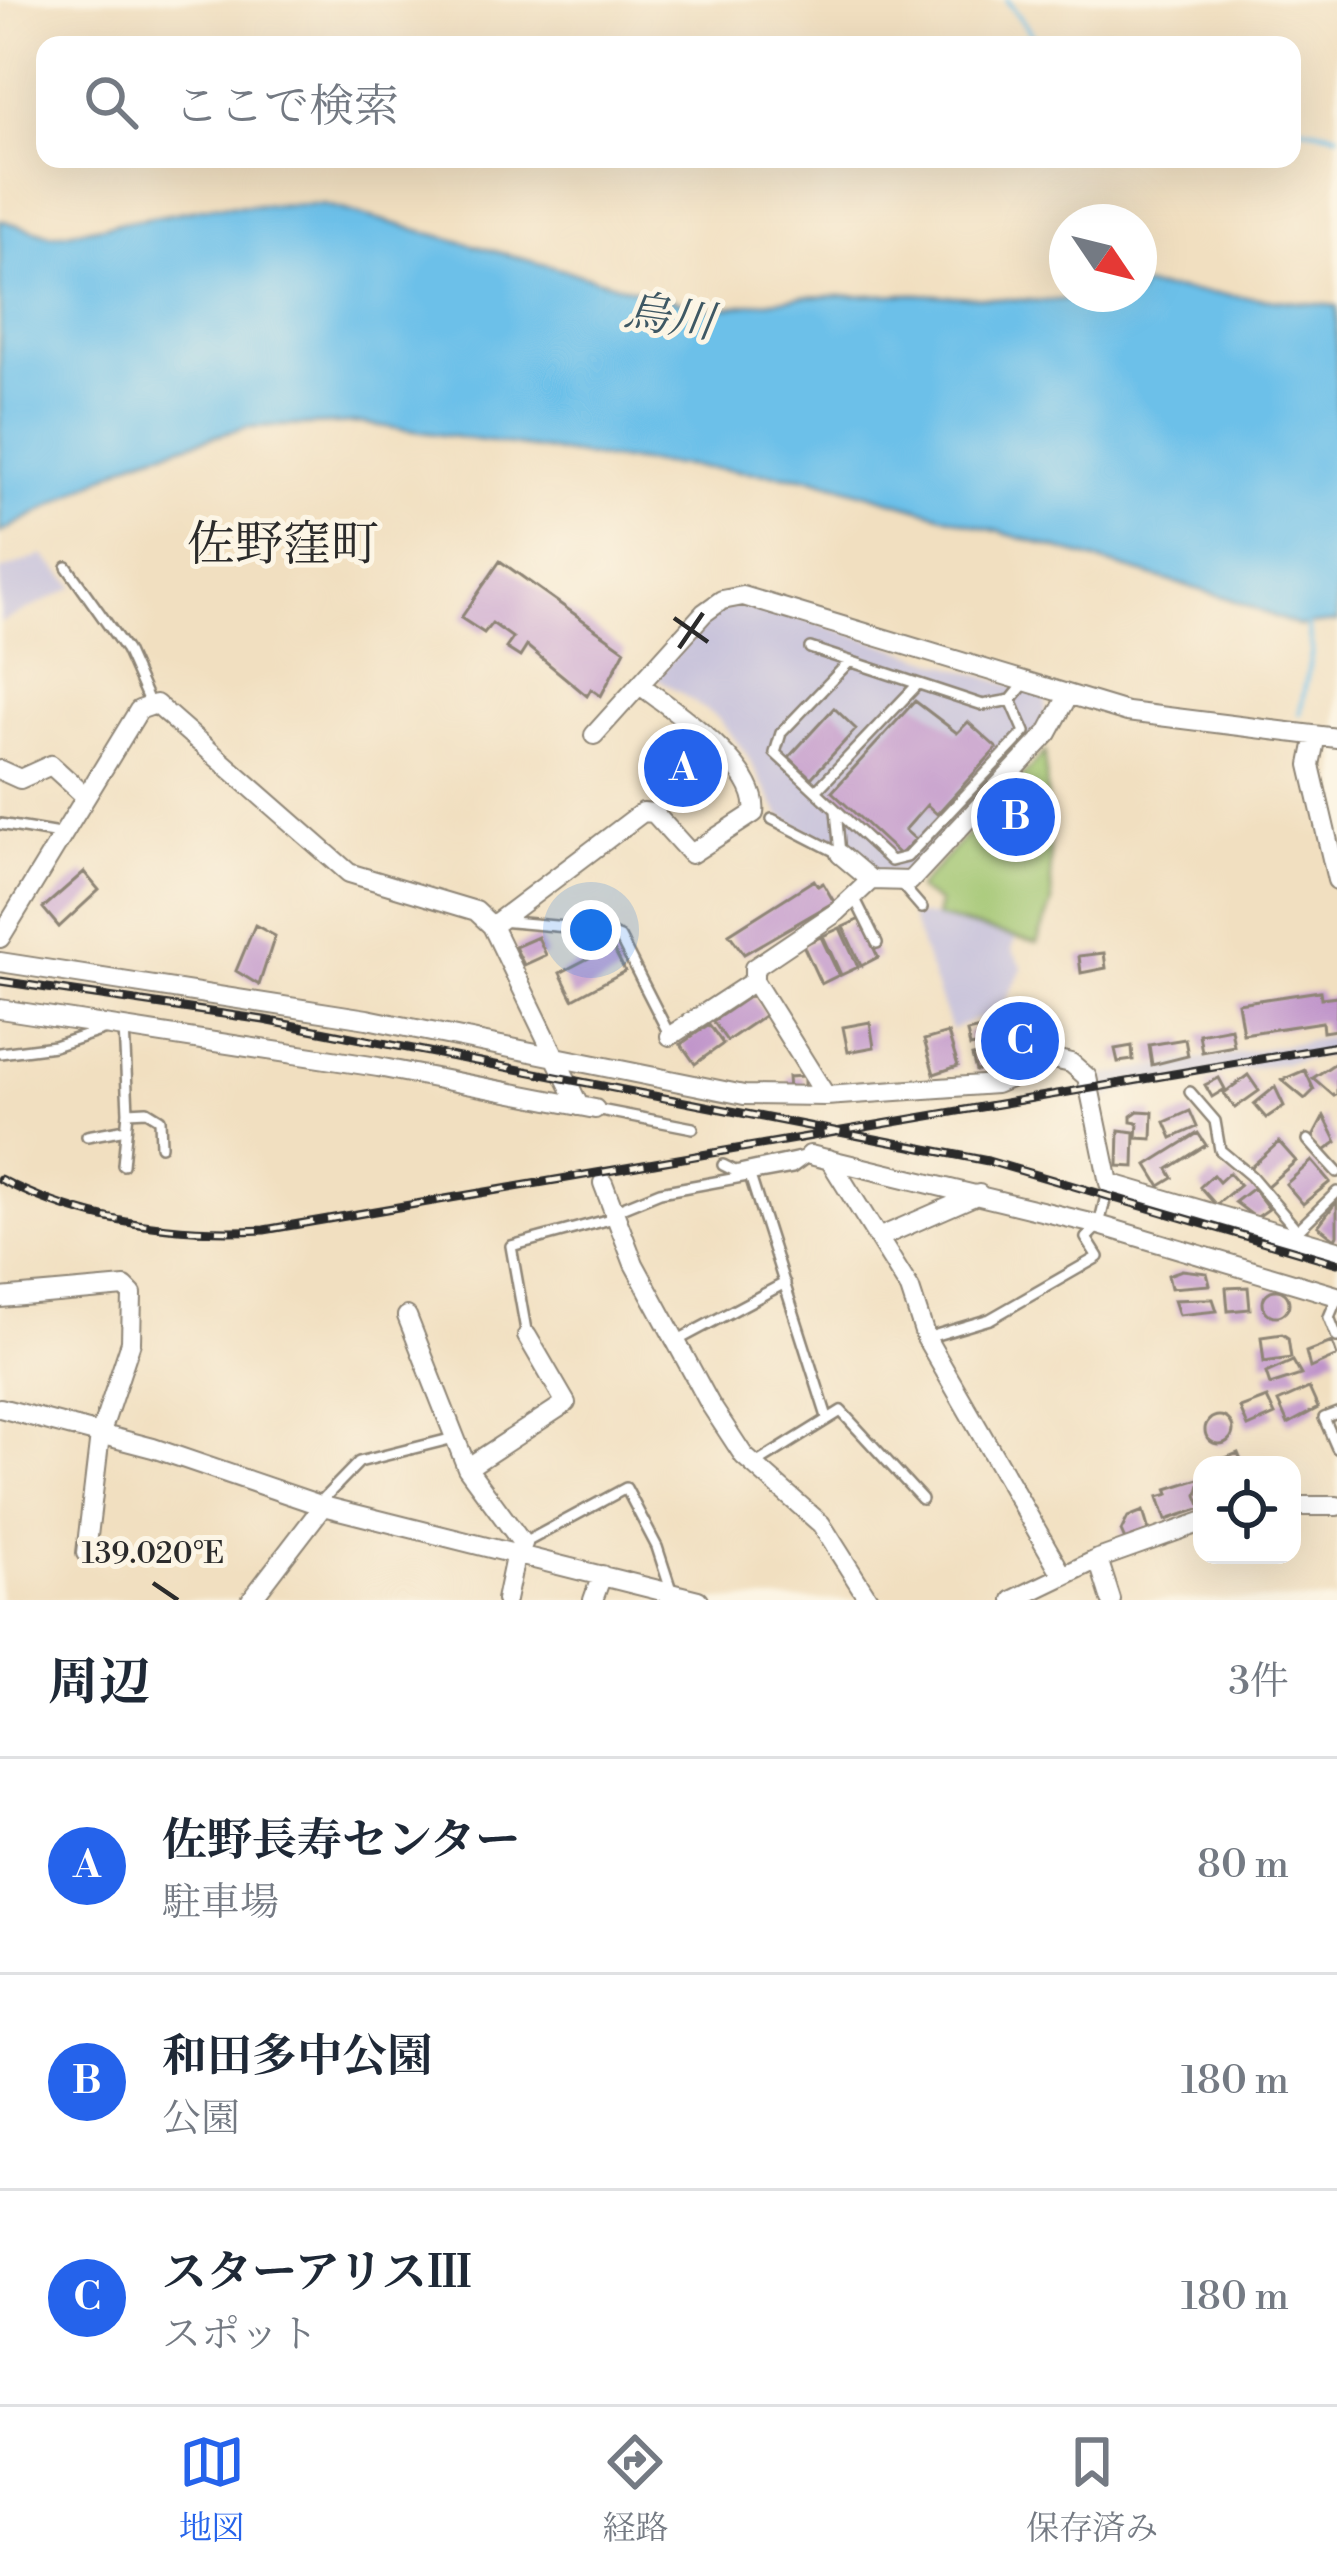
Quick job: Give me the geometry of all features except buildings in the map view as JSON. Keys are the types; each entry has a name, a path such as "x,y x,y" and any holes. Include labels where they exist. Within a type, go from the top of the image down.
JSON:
{"street":[{"path":"594,735 704,613 722,600 743,596 1127,712 1315,740 1337,738"},
{"path":"496,923 643,812 654,813 691,854 754,813 755,803 722,750 640,685"},
{"path":"840,854 871,880 902,884 1048,733 1068,696"},
{"path":"0,938 84,794 140,710 150,704 349,873 476,911 496,923 555,1054 587,1107"},
{"path":"1315,740 1310,765 1337,880"},
{"path":"0,770 20,779 51,765 84,794"},
{"path":"826,1096 754,981 754,968 871,880"},
{"path":"0,962 555,1054 744,1095 826,1096 996,1084 1043,1061 1071,1063 1084,1071 1090,1089 1109,1183 1294,1233 1337,1250"},
{"path":"670,1036 754,981"},
{"path":"0,1010 587,1107"},
{"path":"820,1157 1099,1225 1337,1297"},
{"path":"820,1157 910,1289 926,1337 976,1431 1063,1576"},
{"path":"603,1183 613,1215 710,1404 754,1465 821,1525 869,1600"},
{"path":"878,1238 979,1194"},
{"path":"0,1298 130,1289 128,1364 100,1435 86,1553"},
{"path":"406,1316 467,1468 519,1551 506,1600"},
{"path":"467,1468 566,1403 527,1336"},
{"path":"0,1408 323,1506 519,1551 698,1600"},
{"path":"1301,1504 1337,1493"},
{"path":"251,1600 323,1506"},
{"path":"1301,1506 1337,1506"},
{"path":"1013,1600 1098,1559 1193,1525"},
{"path":"1098,1559 1111,1600"},
{"path":"593,1600 602,1574"}],"lane":[{"path":"67,567 126,650 150,704"},
{"path":"810,648 983,705 1010,700 1025,683"},
{"path":"850,661 775,743 775,753 891,861 901,860 1025,732 1010,700"},
{"path":"816,791 918,684"},
{"path":"836,810 840,854"},
{"path":"772,819 840,854"},
{"path":"0,824 59,834"},
{"path":"902,884 922,908"},
{"path":"854,897 877,943"},
{"path":"496,923 601,931 620,938 670,1036"},
{"path":"0,1053 84,1039 117,1026 128,1112 123,1165"},
{"path":"1190,1091 1215,1121 1220,1150 1251,1176 1294,1233 1337,1192"},
{"path":"587,1107 693,1128"},
{"path":"128,1112 147,1111 160,1119 161,1146"},
{"path":"87,1136 126,1129"},
{"path":"1308,1140 1337,1172"},
{"path":"723,1165 736,1171 820,1157"},
{"path":"527,1336 520,1321 512,1246 613,1215 660,1192 752,1179 820,1157"},
{"path":"752,1179 827,1417"},
{"path":"926,1337 990,1319 1098,1257 1086,1238 1099,1225 1109,1183"},
{"path":"678,1340 785,1283"},
{"path":"1337,1297 1329,1317 1337,1337"},
{"path":"754,1465 842,1412 922,1499"},
{"path":"1337,1413 1324,1418 1337,1448"},
{"path":"323,1506 324,1498 359,1462 454,1438"},
{"path":"519,1551 626,1488 657,1547 671,1590"}],"shaded area":[{"path":"43,555 75,587 0,623 0,571"},
{"path":"734,604 758,604 1046,697 1044,726 909,872 876,872 780,815 745,752 719,719 656,677 714,613"},
{"path":"910,914 962,919 1016,937 1012,950 1023,967 998,1017 973,1020 951,1030"},
{"path":"1337,1036 1337,1054 1118,1091 1103,1101 1097,1077"}],"green space":[{"path":"1045,752 1052,903 1037,943 936,917 939,903 917,889"}],"water":[{"name":"烏川","path":"323,204 709,310 801,297 915,294 1049,301 1049,312 1157,312 1157,288 1337,306 1337,622 1298,626 1228,598 813,478 602,458 359,423 247,427 137,459 0,533 0,220 52,235 215,206"}],"waterway":[{"path":"1007,0 1033,36"},
{"path":"1301,127 1337,134"},
{"path":"1300,713 1312,650 1307,624"}],"railway":[{"path":"0,981 264,1020 988,1161 1337,1263"},
{"path":"0,1179 63,1205 128,1222 196,1230 264,1230 1337,1046"}],"place":[{"name":"佐野長寿センター","path":"683,768"},
{"name":"和田多中公園","path":"1016,817"},
{"name":"スターアリスⅢ","path":"1020,1041"}],"district":[{"name":"佐野窪町","path":"283,546"}]}
